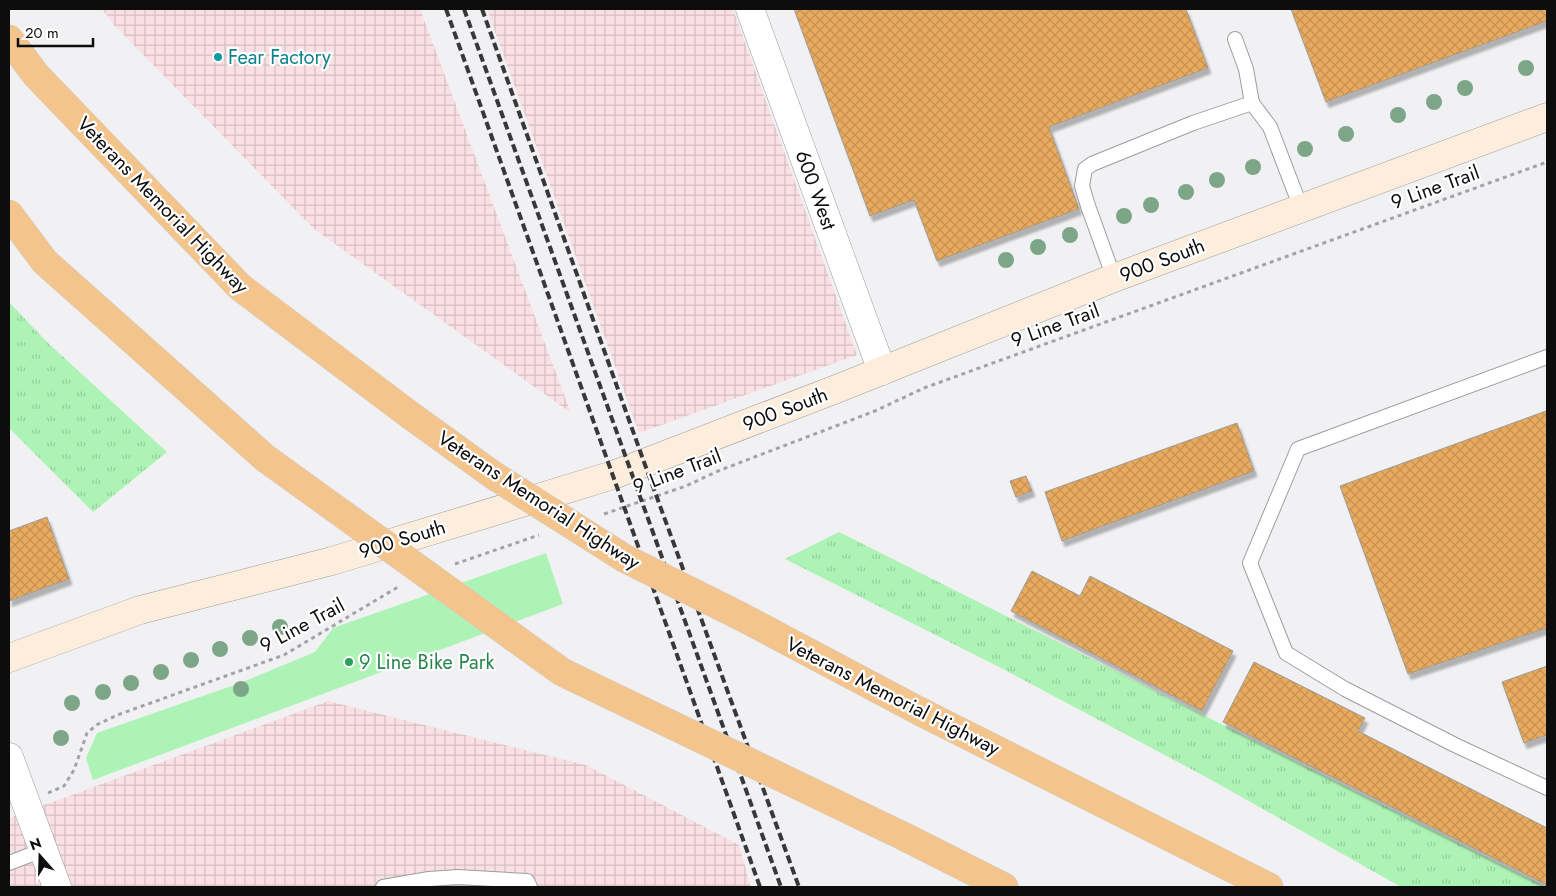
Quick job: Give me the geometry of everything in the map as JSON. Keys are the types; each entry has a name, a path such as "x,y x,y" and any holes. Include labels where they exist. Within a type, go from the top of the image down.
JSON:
{"highway":[{"name":"Veterans Memorial Highway","path":"9,39 36,74 240,287 493,475 624,558 742,617 921,712 1269,887"},
{"path":"9,214 44,262 265,458 562,672 905,837 1004,887"},
{"path":"905,837 972,887"}],"street":[{"name":"600 West","path":"750,9 882,371"},
{"name":"900 South","path":"9,658 140,610 332,560 613,474 882,371 1114,278 1547,117"},
{"path":"9,757 57,887"}],"lane":[{"path":"1235,39 1246,69 1252,103 1270,127 1301,208"},
{"path":"1114,278 1082,186 1085,169 1092,164 1193,123 1252,103"},
{"path":"1547,358 1298,449 1250,563 1286,653 1345,689 1455,745 1547,788"},
{"path":"9,863 43,850"},
{"path":"383,887 429,879 458,877 527,881 530,887"}],"path":[{"name":"9 Line Trail","path":"598,516 686,486 718,471 875,411 924,388 1547,162"},
{"path":"449,566 545,533"},
{"name":"9 Line Trail","path":"57,789 64,786 74,770 87,733 98,724 120,714 284,655 399,586"}],"shaded area":[{"path":"102,9 420,9 571,413 314,229 114,25"},
{"path":"487,9 733,9 857,355 639,433"},
{"path":"328,701 586,765 739,845 751,887 9,887 9,818"}],"green space":[{"path":"9,302 48,343 167,452 93,512 9,428"},
{"path":"839,532 1546,887 1401,887 1206,777 1003,669 785,559"},
{"name":"9 Line Bike Park","path":"546,553 563,604 93,780 86,758 97,733 240,683 315,652 333,628"}],"building":[{"path":"794,9 1186,9 1208,68 1049,127 1079,209 937,261 914,200 870,216"},
{"path":"1291,9 1547,9 1547,21 1326,102"},
{"path":"1546,411 1547,628 1408,674 1340,486"},
{"path":"1237,423 1254,471 1062,541 1045,492"},
{"path":"1026,476 1032,491 1016,497 1010,481"},
{"path":"47,517 69,579 9,601 9,531"},
{"path":"1032,571 1080,596 1090,576 1233,651 1202,711 1011,611"},
{"path":"1254,662 1365,718 1358,731 1547,828 1547,885 1223,722"},
{"path":"1547,666 1547,735 1524,743 1502,682"}],"railway":[{"path":"446,9 760,887"},
{"path":"464,9 781,887"},
{"path":"482,9 799,887"}],"place":[{"name":"Fear Factory","path":"218,57"},
{"name":"9 Line Bike Park","path":"349,662"}]}
